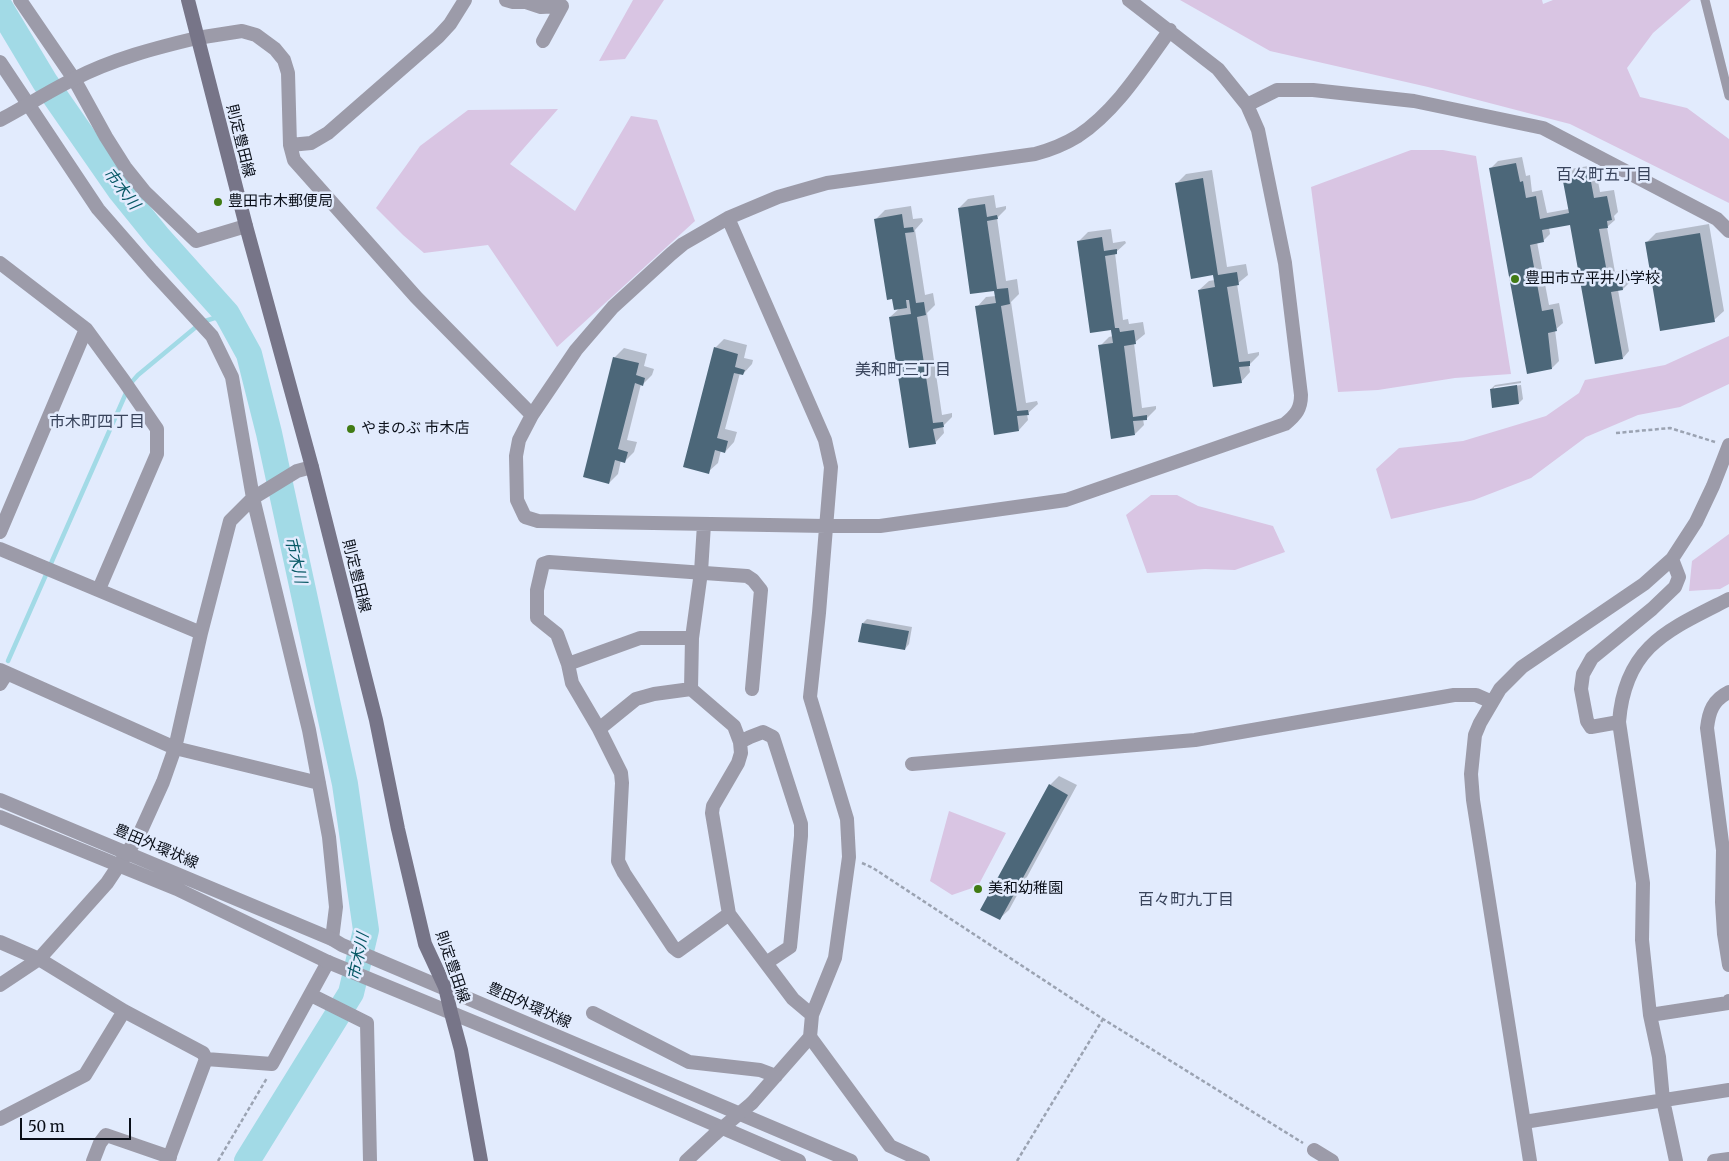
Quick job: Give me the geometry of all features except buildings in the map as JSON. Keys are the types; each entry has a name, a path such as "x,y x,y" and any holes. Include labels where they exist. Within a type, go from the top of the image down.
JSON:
{"main road":[{"name":"則定豊田線","path":"188,0 246,226 312,467 376,720 398,829 425,944 445,987 461,1050 481,1161"}],"street":[{"path":"20,0 74,79 125,167 145,192 196,241 246,226"},
{"path":"290,145 311,143 328,133 438,37 450,24 465,0"},
{"path":"506,0 513,2 527,1 541,7 562,6 544,41"},
{"path":"1129,0 1170,30 1218,69 1248,105 1258,130 1285,263 1301,394 1299,411 1293,418 1285,424 1066,500 880,526 538,521 525,516 517,500 516,456 519,440 532,415 576,350 613,308 683,244 728,218 778,197 827,183 1035,154 1050,150 1078,136 1108,111 1170,30"},
{"path":"0,120 74,79 118,60 148,50 197,38 242,31 256,35 275,49 284,60 288,73 290,145 294,160 410,290 532,415"},
{"path":"0,62 98,209 212,336 232,377 253,498 309,730 319,782 329,837 336,907 337,942"},
{"path":"1248,105 1277,90 1313,90 1414,101 1543,128 1717,219 1729,231"},
{"path":"686,1161 714,1134 752,1103 810,1037 812,1015 835,958 849,857 847,819 810,698 830,467 825,440 728,218"},
{"path":"0,263 86,329 157,429 157,454 99,590"},
{"path":"0,532 86,329"},
{"path":"1530,1161 1473,800 1471,774 1476,735 1480,723 1500,689 1522,667 1644,584 1672,559 1696,522 1714,486 1729,445"},
{"path":"0,985 39,959 107,883 139,835 164,782 174,748 200,633 230,521 253,498 297,471 312,467"},
{"path":"691,689 692,638 701,572 704,524"},
{"path":"0,549 200,633"},
{"path":"1619,722 1591,727 1587,721 1581,689 1584,674 1592,658 1652,610 1675,587 1679,577 1672,559"},
{"path":"729,914 678,950 673,947 624,873 618,861 621,773 599,729 572,683 568,664 557,634 537,618 537,590 543,564 549,562 747,576 753,580 760,590 752,689"},
{"path":"1676,1161 1663,1100 1658,1057 1650,1015 1642,940 1643,884 1619,722 1621,701 1626,684 1642,653 1657,640 1729,599"},
{"path":"568,664 640,638 692,638"},
{"path":"2,676 174,748 319,782"},
{"path":"599,729 636,699 654,694 691,689 734,726 740,742 741,753 738,763 713,806 712,813 729,914 793,998 812,1015"},
{"path":"1729,692 1718,699 1710,710 1708,728 1724,850 1722,902 1724,934 1729,965"},
{"path":"912,764 1194,740 1454,695 1476,695 1492,702"},
{"path":"740,742 763,732 773,737 801,824 790,946 766,963"},
{"name":"豊田外環状線","path":"0,800 128,852 851,1161"},
{"name":"豊田外環状線","path":"0,817 177,888 334,964 556,1056 799,1161"},
{"path":"0,942 39,959 124,1010 203,1054 206,1059"},
{"path":"206,1059 273,1063 311,995 334,964"},
{"path":"311,995 367,1023 370,1161"},
{"path":"1650,1015 1728,1003 1729,1001"},
{"path":"0,1118 85,1076 124,1010"},
{"path":"593,1013 689,1062 760,1070 776,1076"},
{"path":"810,1037 890,1146 924,1161"},
{"path":"92,1161 106,1135 169,1159 206,1059"},
{"path":"1524,1122 1729,1090"},
{"path":"1314,1150 1332,1161"},
{"path":"1714,1161 1729,1159"}],"lane":[{"path":"1705,0 1729,96"}],"path":[{"path":"1616,433 1670,428 1729,445"},
{"path":"849,857 873,868 1103,1019 1314,1150"},
{"path":"1017,1161 1103,1019"},
{"path":"218,1161 267,1079 273,1063"}],"shaded area":[{"path":"633,0 664,0 625,59 599,61"},
{"path":"1180,0 1542,0 1543,4 1553,0 1691,0 1653,33 1627,68 1640,97 1687,108 1729,139 1729,203 1570,124 1428,87 1270,51"},
{"path":"558,109 510,164 575,211 631,116 657,120 695,221 557,347 488,245 424,253 376,208 420,146 468,110"},
{"path":"1411,150 1443,150 1476,156 1511,374 1455,378 1378,390 1338,392 1311,187"},
{"path":"1729,336 1729,384 1680,407 1638,415 1586,437 1531,478 1474,500 1391,519 1376,469 1399,448 1463,441 1546,416 1579,393 1585,380 1665,365"},
{"path":"1151,495 1177,495 1198,506 1273,526 1285,552 1235,570 1205,569 1147,573 1126,515"},
{"path":"1729,534 1729,584 1720,589 1689,591 1692,561"},
{"path":"949,811 1006,833 978,886 952,895 930,881"}],"waterway":[{"name":"市木川","path":"0,7 45,82 120,190 158,237 227,314 249,354 269,433 345,784 366,930 351,993 247,1161"},
{"path":"8,661 130,384 138,375 202,322 227,314"}],"place":[{"name":"豊田市木郵便局","path":"218,202"},
{"name":"豊田市立平井小学校","path":"1515,279"},
{"name":"やまのぶ 市木店","path":"351,429"},
{"name":"美和幼稚園","path":"978,889"}],"district":[{"name":"百々町五丁目","path":"1604,175"},
{"name":"美和町三丁目","path":"903,370"},
{"name":"市木町四丁目","path":"97,422"},
{"name":"百々町九丁目","path":"1186,900"}]}
